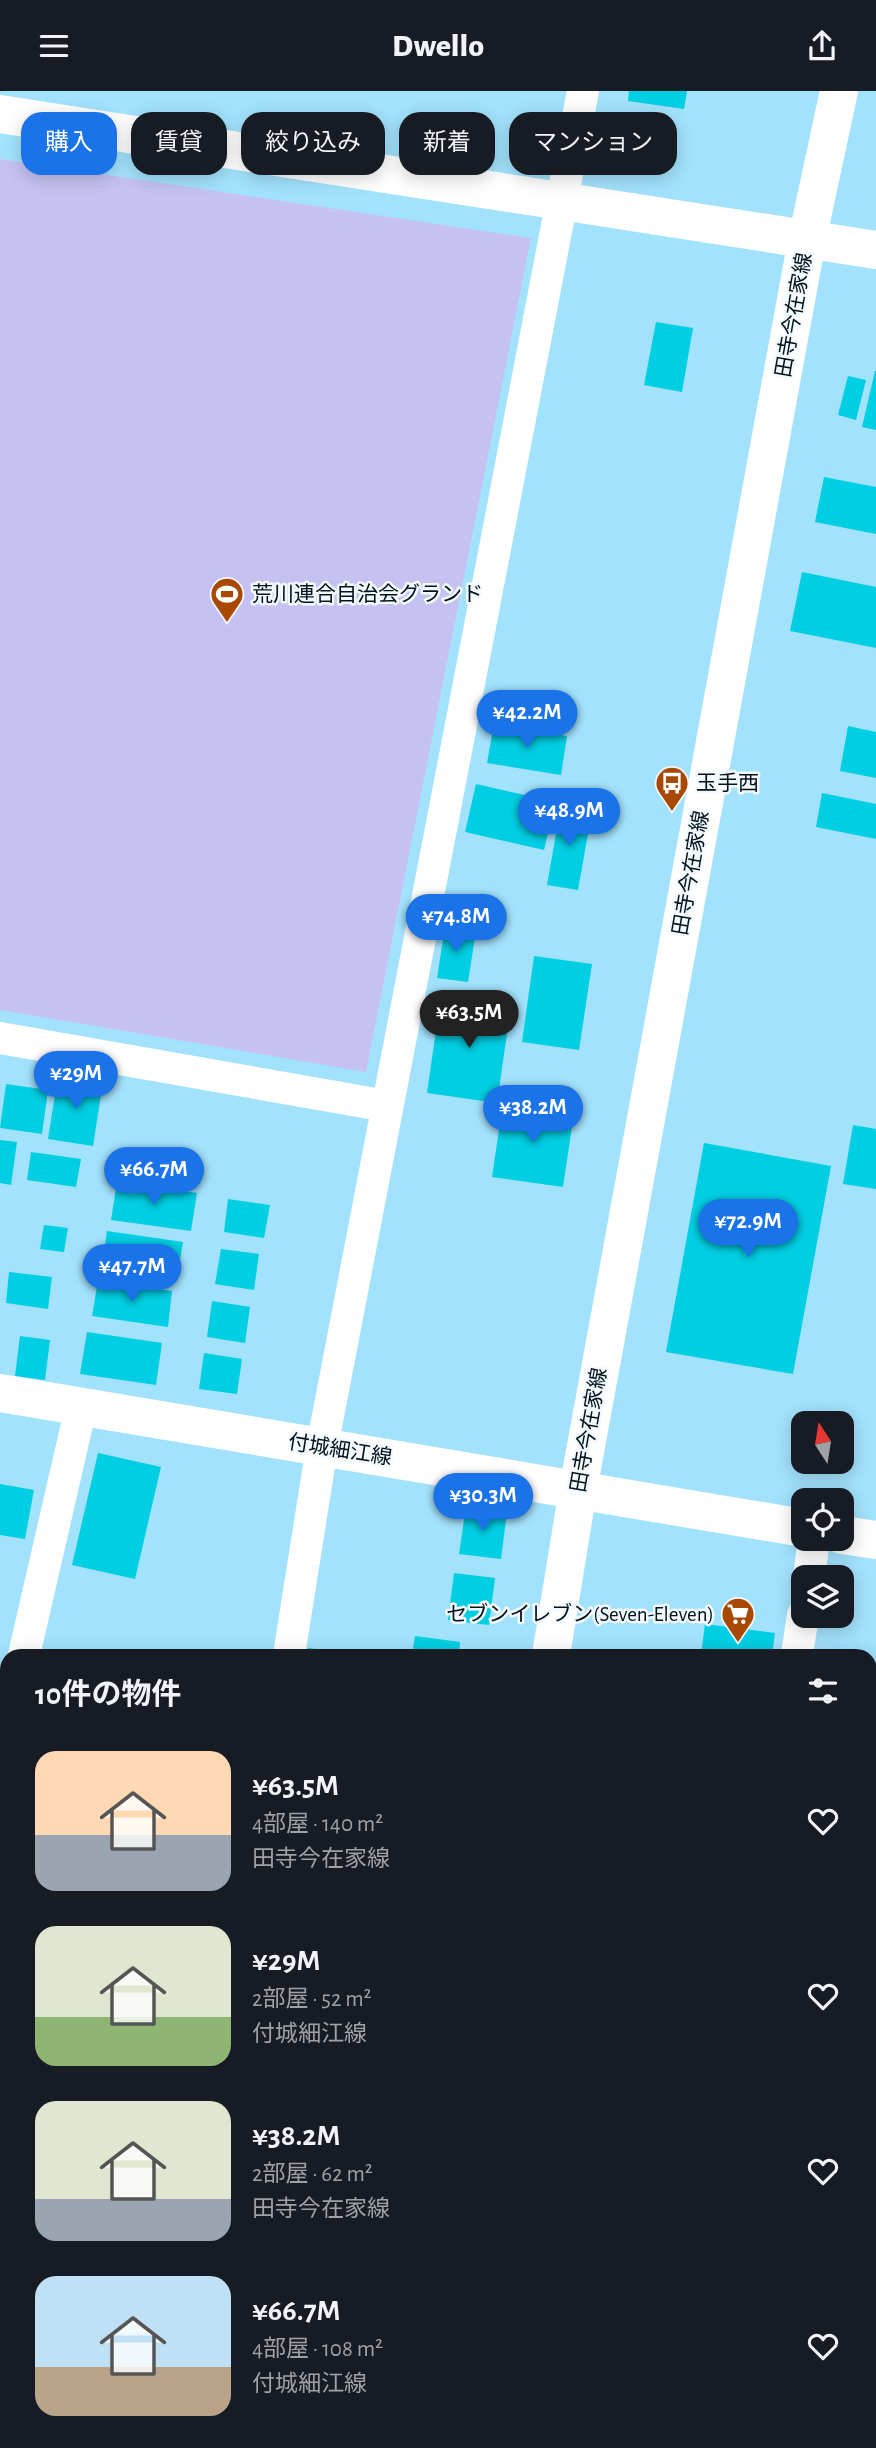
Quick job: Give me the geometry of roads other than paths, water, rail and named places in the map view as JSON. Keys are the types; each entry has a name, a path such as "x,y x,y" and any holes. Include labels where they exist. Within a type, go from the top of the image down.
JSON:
{"main road":[{"name":"田寺今在家線","path":"552,1649 578,1490 807,240 839,91"},
{"path":"0,114 876,250"},
{"name":"付城細江線","path":"0,1394 791,1526"},
{"path":"854,1537 876,1540"}],"street":[{"path":"290,1649 322,1447 583,91"},
{"path":"0,1038 387,1106"},
{"path":"25,1649 81,1407"},
{"path":"798,1649 801,1628"}],"place":[{"name":"荒川連合自治会グランド","path":"227,624"},
{"name":"玉手西","path":"672,813"},
{"name":"セブンイレブン(Seven-Eleven)","path":"738,1644"}]}
